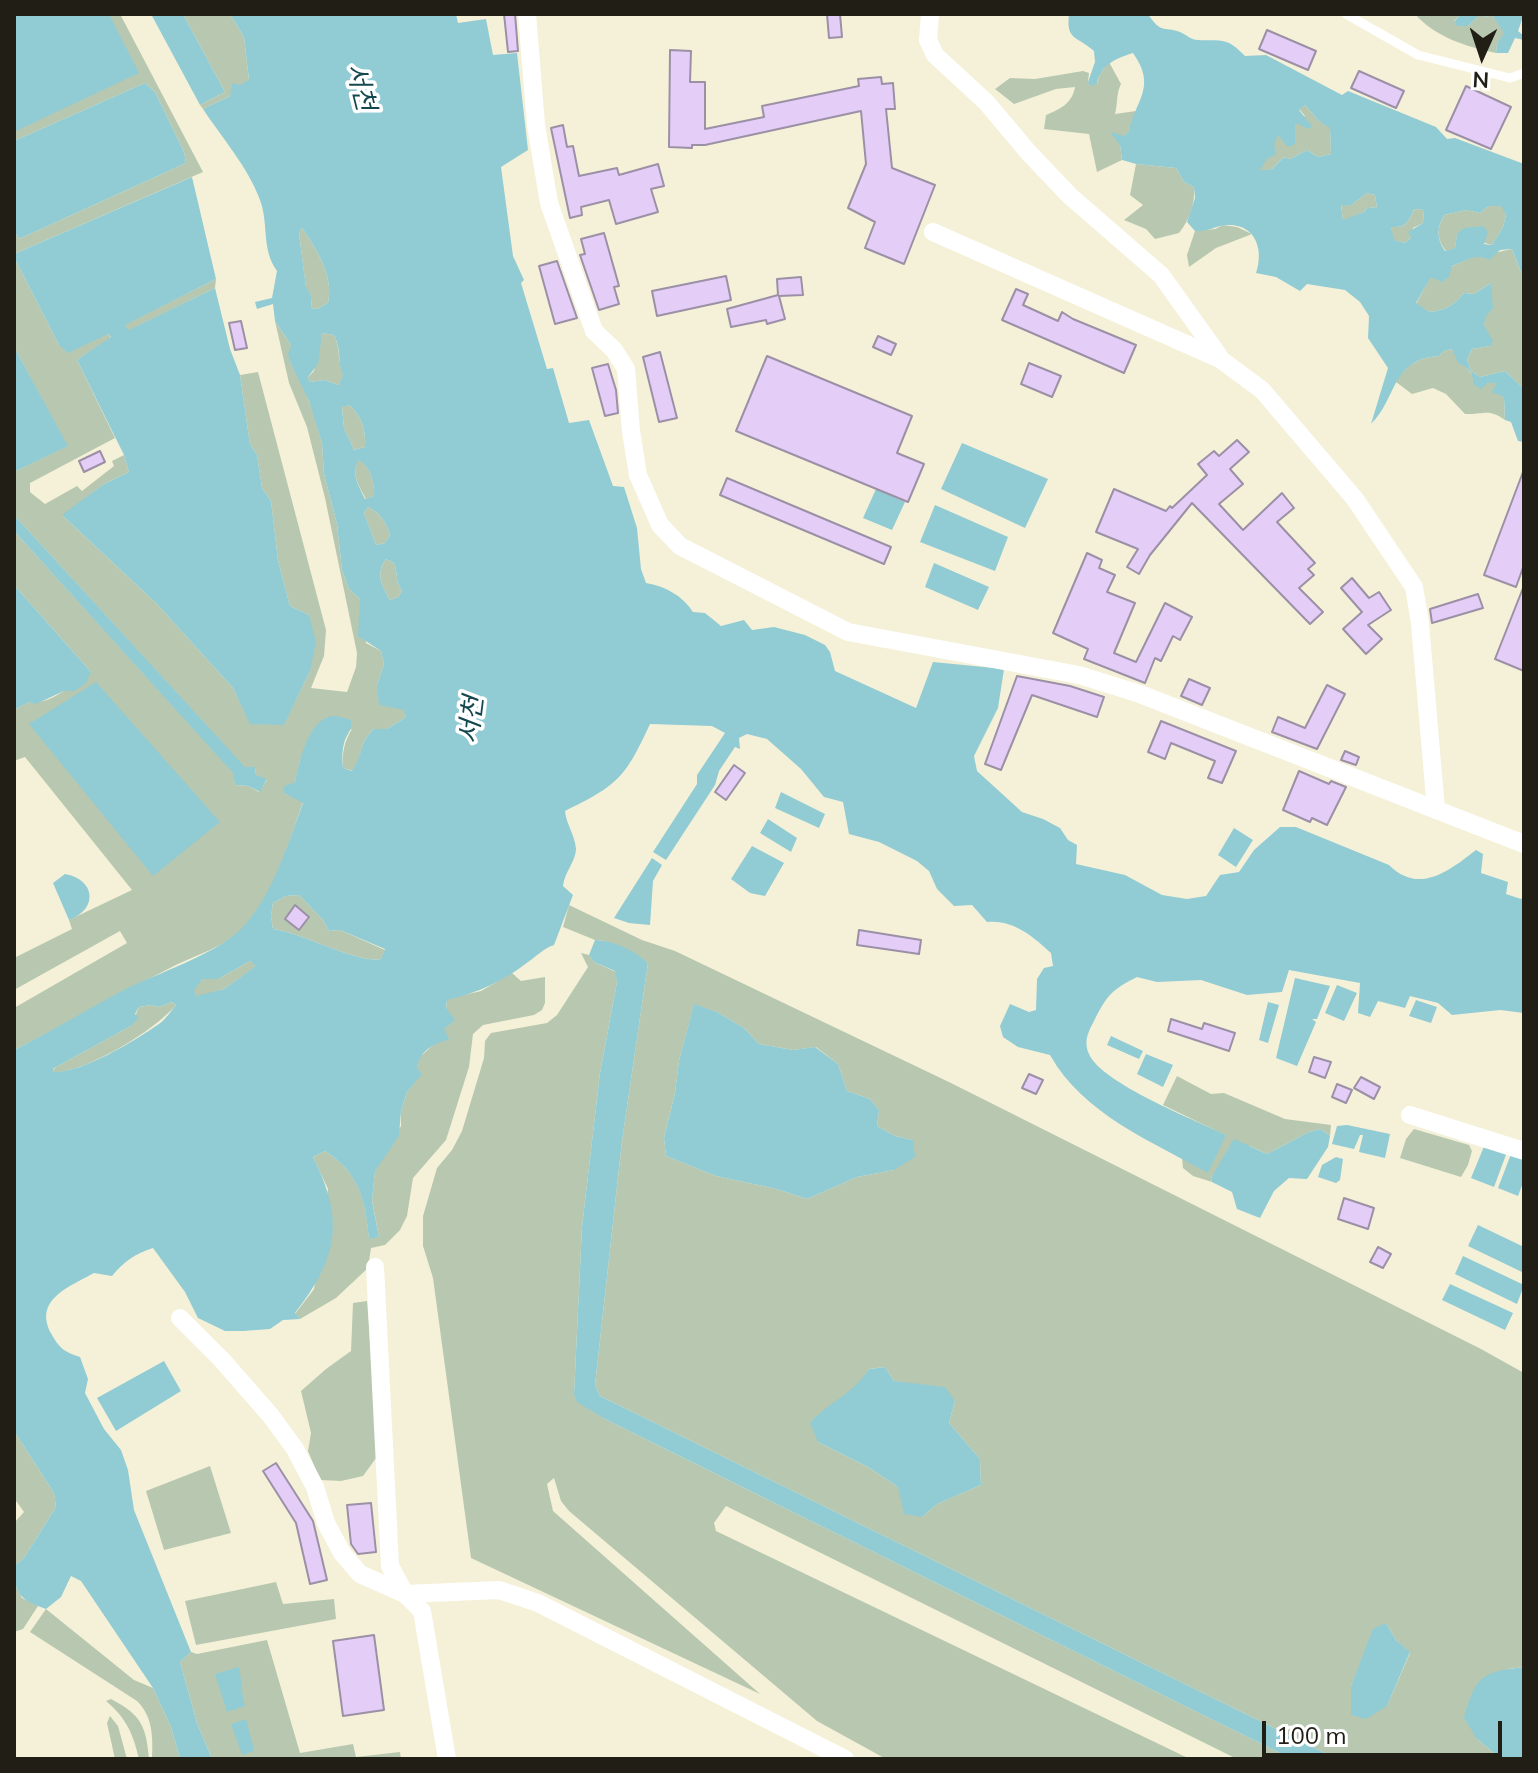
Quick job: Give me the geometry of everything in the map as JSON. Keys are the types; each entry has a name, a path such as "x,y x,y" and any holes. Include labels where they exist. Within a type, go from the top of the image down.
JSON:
{"street":[{"path":"527,14 536,125 549,203 594,331 614,350 626,369 638,475 660,525 680,546 848,632 1079,675 1140,694 1524,844"},
{"path":"930,14 928,40 935,55 986,102 1070,196 1161,275 1220,359"},
{"path":"933,232 1220,359 1262,390 1345,486 1414,587 1420,623 1436,810"},
{"path":"1410,1115 1524,1151"},
{"path":"375,1267 390,1566 405,1594 422,1611 447,1759"},
{"path":"180,1318 222,1360 295,1449 315,1487 326,1523 342,1553 360,1574 405,1594 499,1590 538,1603 845,1759"}],"lane":[{"path":"1346,14 1418,55 1510,78 1524,73"}],"green space":[{"path":"14,14 120,14 203,172 14,254 14,231 19,239 186,163 184,152 155,92 145,83 14,141"},
{"path":"183,14 230,14 244,37 249,80 230,96 203,109 200,105 225,92"},
{"path":"1415,14 1467,14 1454,21 1457,26 1468,26 1481,14 1486,17 1492,15 1505,33 1497,44 1496,53 1452,40 1432,29"},
{"path":"1109,62 1121,84 1115,114 1136,111 1120,145 1122,160 1097,172 1089,134 1044,129 1046,115 1068,102 1075,87 1056,89 1014,104 995,89 1010,78 1035,79 1083,71 1089,73 1088,82 1097,83"},
{"path":"1305,105 1319,121 1330,127 1331,154 1318,157 1307,150 1290,159 1284,157 1272,169 1258,172 1278,134 1305,116 1299,109"},
{"path":"1136,164 1176,168 1184,182 1194,187 1191,211 1179,233 1155,239 1146,229 1124,220 1143,205 1130,195"},
{"path":"1367,193 1375,195 1377,208 1368,207 1364,212 1343,221 1341,204 1350,206"},
{"path":"1489,206 1502,206 1506,215 1492,245 1457,235 1455,248 1446,251 1439,233 1444,215 1466,210 1480,213"},
{"path":"1414,209 1424,210 1423,223 1413,228 1411,237 1405,243 1393,240 1391,227 1406,223"},
{"path":"1223,225 1252,234 1216,248 1189,267 1187,255 1195,231"},
{"path":"302,228 318,254 329,283 328,303 317,309 311,308 312,297 306,288 299,233"},
{"path":"1512,249 1524,280 1524,389 1505,371 1480,377 1471,371 1467,359 1472,349 1490,346 1484,325 1491,283 1474,294 1464,293 1453,304 1440,310 1429,312 1416,304 1431,276 1470,258"},
{"path":"14,257 59,345 108,334 111,338 77,360 115,438 30,483 30,492 45,504 77,486 82,491 114,466 112,461 124,455 129,472 104,484 63,516 157,604 233,688 251,724 284,724 310,671 309,615 290,606 278,560 271,501 262,488 257,455 250,444 240,375 258,372 326,630 324,656 311,688 347,692 356,667 357,653 325,498 307,427 289,383 275,321 291,345 290,362 304,388 322,443 324,474 337,524 342,570 349,589 360,599 366,643 381,651 384,664 377,685 405,710 406,717 387,729 374,729 369,734 353,771 343,768 345,743 352,729 300,760 295,782 284,793 303,802 286,852 263,901 234,936 14,1050 14,1008 127,943 120,931 14,990 14,958 72,929 69,920 132,890 25,757 14,761 14,710 29,702 45,701 91,672 14,585 14,531 234,773 235,785 249,786 259,792 267,780 256,775 255,767 245,768 14,515 14,472 67,446 14,347"},
{"path":"216,279 215,288 128,331 124,325"},
{"path":"322,333 334,335 336,340 344,375 339,385 324,380 310,382 308,377 314,371"},
{"path":"1452,349 1474,377 1474,385 1497,382 1498,393 1504,397 1505,420 1490,413 1465,414 1446,394 1433,388 1412,394 1396,382 1414,363"},
{"path":"349,405 360,419 365,435 365,447 354,450 344,428 342,406"},
{"path":"359,459 369,470 374,486 374,496 366,499 355,474"},
{"path":"368,507 387,526 390,535 385,543 376,545 364,513"},
{"path":"386,559 394,563 402,591 390,600 380,575"},
{"path":"299,895 323,920 329,931 340,930 385,950 381,959 359,957 273,929 273,903 286,896"},
{"path":"569,905 642,940 675,951 951,1083 1524,1373 1524,1667 1508,1669 1477,1739 1501,1759 1337,1759 600,1396 595,1385 622,1141 648,963 604,941 563,927","holes":["694,1005 717,1012 744,1028 759,1044 793,1050 816,1047 838,1064 847,1091 870,1099 879,1110 877,1126 895,1136 913,1140 894,1170 857,1177 807,1199 716,1176 666,1156 664,1138","885,1367 894,1381 915,1385 955,1401 949,1423 980,1459 981,1485 937,1504 922,1517 898,1487 868,1467 818,1442 842,1399 858,1386 869,1369","1386,1623 1396,1640 1410,1653 1387,1706 1351,1686 1362,1660"]},
{"path":"581,953 616,972 617,982 600,1073 582,1227 574,1394 605,1419 1292,1759 1237,1759 726,1506 714,1523 716,1531 1190,1759 886,1759 817,1721 569,1511 561,1501 554,1478 547,1484 553,1511 760,1694 471,1558 433,1278 423,1246 423,1216 437,1168 462,1131 484,1058 485,1041 491,1033 547,1023 557,1015 588,967"},
{"path":"250,961 257,966 224,989 196,997 193,990 203,979 218,979"},
{"path":"512,973 521,981 545,977 542,1010 534,1015 483,1025 473,1034 469,1067 446,1140 413,1178 407,1216 400,1230 385,1245 371,1248 368,1268 336,1298 300,1319 295,1314 314,1289 328,1189 313,1157 325,1151 346,1169 363,1199 369,1238 379,1237 372,1200 375,1171 401,1126 401,1111 413,1084 419,1058 436,1042 444,1029 447,999 481,991"},
{"path":"172,1002 176,1005 166,1016 137,1038 85,1065 54,1073 56,1067 131,1026 139,1007 159,1007"},
{"path":"1177,1076 1211,1094 1224,1093 1285,1119 1331,1125 1330,1136 1321,1129 1309,1132 1267,1154 1250,1146 1211,1177 1212,1182 1193,1176 1183,1168 1182,1158 1208,1172 1225,1135 1163,1105"},
{"path":"1414,1129 1469,1145 1472,1151 1461,1177 1400,1158 1406,1139"},
{"path":"367,1301 379,1454 363,1476 341,1481 320,1480 308,1451 311,1433 301,1391 351,1351 353,1303"},
{"path":"14,1431 54,1493 56,1507 24,1558 14,1566 14,1523 24,1512 14,1498"},
{"path":"210,1466 231,1533 164,1550 146,1491"},
{"path":"276,1582 283,1604 334,1599 336,1619 196,1645 185,1601"},
{"path":"14,1583 22,1598 38,1606 23,1629 14,1632"},
{"path":"46,1609 134,1680 153,1688 171,1727 180,1759 152,1759 149,1721 137,1701 30,1632"},
{"path":"267,1640 300,1753 353,1744 356,1757 400,1752 401,1759 212,1759 197,1723 180,1662 191,1652 197,1654"},
{"path":"111,1699 129,1710 140,1722 149,1759 139,1759 128,1727 106,1701"},
{"path":"110,1716 118,1726 127,1759 115,1759 107,1723"}],"water":[{"path":"14,14 109,14 139,73 14,132"},
{"path":"151,14 183,14 225,92 200,105"},
{"name":"서천","path":"230,14 456,14 458,23 486,19 493,55 517,53 528,150 501,167 513,256 524,280 521,283 547,369 553,368 569,423 589,420 613,486 624,487 637,528 641,569 646,583 673,593 693,612 705,613 721,626 744,620 752,630 774,627 805,635 825,645 835,671 916,708 933,662 1004,669 998,708 974,756 977,771 1022,812 1060,828 1068,840 1077,845 1076,864 1125,875 1162,895 1187,899 1206,896 1220,875 1239,872 1254,850 1280,827 1296,827 1389,865 1411,878 1434,877 1476,850 1483,854 1481,873 1508,882 1506,894 1521,899 1524,896 1524,1013 1500,1010 1452,1015 1438,1003 1410,996 1405,1008 1378,1001 1370,1017 1358,1013 1360,983 1289,970 1282,992 1247,995 1201,980 1157,982 1137,977 1116,989 1103,1004 1088,1036 1089,1054 1111,1077 1129,1088 1226,1135 1208,1173 1099,1110 1064,1076 1050,1055 1018,1047 1003,1037 1000,1026 1010,1004 1029,1012 1036,1010 1037,979 1044,968 1053,966 1051,953 1013,926 987,922 972,905 954,906 937,889 929,871 917,861 879,842 849,834 843,802 824,797 801,769 767,739 747,734 739,738 740,749 735,747 719,771 715,785 666,860 653,852 697,784 697,775 725,733 712,726 650,724 634,757 618,778 597,794 565,811 576,849 563,886 573,895 554,945 500,981 447,1000 446,1008 455,1020 444,1029 449,1040 433,1046 421,1057 417,1068 422,1074 407,1092 401,1111 399,1136 375,1171 372,1201 379,1237 369,1239 363,1200 346,1169 325,1151 313,1157 330,1201 332,1238 320,1274 295,1313 300,1319 283,1320 270,1329 225,1331 198,1318 185,1292 153,1248 130,1259 112,1276 94,1273 64,1290 50,1304 47,1323 52,1335 63,1349 80,1357 88,1379 85,1393 104,1429 121,1450 128,1470 134,1510 191,1652 180,1662 197,1723 212,1759 180,1759 171,1727 153,1688 81,1581 71,1576 61,1597 46,1609 24,1599 15,1583 14,1566 24,1558 56,1507 54,1493 14,1431 14,1050 122,991 201,955 241,929 270,886 303,803 284,793 283,787 295,782 306,743 317,725 332,716 351,720 342,761 343,768 352,771 366,739 374,729 387,729 406,717 404,710 379,705 377,685 384,664 381,651 358,636 360,599 349,589 342,570 337,524 324,474 322,443 309,401 290,362 288,354 291,345 275,321 273,304 257,309 255,302 272,298 277,271 269,254 260,200 242,164 203,109 230,96 232,83 240,85 249,80 244,37","holes":["302,228 326,273 328,303 317,309 311,308 312,297 306,287 299,233","322,333 334,335 343,375 339,385 324,380 310,382 308,377 318,364","349,405 362,424 365,447 354,450 344,428 342,407","359,460 366,466 373,480 374,496 365,499 355,470","368,507 382,518 390,535 385,543 376,545 364,513","386,559 394,563 402,591 398,597 390,600 382,584 381,570","299,895 323,920 329,931 340,930 385,949 381,959 359,957 273,929 273,903 286,896","250,961 256,966 224,989 196,996 194,990 203,979 218,979","172,1002 176,1005 159,1024 123,1047 80,1067 54,1072 56,1067 131,1026 139,1018 135,1014 139,1007 159,1007"]},
{"path":"1069,14 1148,14 1162,28 1196,40 1229,43 1245,56 1266,55 1342,95 1348,91 1436,127 1447,139 1455,138 1524,164 1524,280 1512,249 1500,250 1489,260 1475,257 1452,266 1449,277 1442,282 1431,277 1416,303 1429,312 1440,310 1453,304 1464,293 1474,294 1491,283 1493,308 1486,316 1484,325 1493,341 1490,346 1472,349 1467,359 1471,371 1480,377 1505,371 1524,389 1524,442 1518,441 1511,422 1505,420 1504,397 1492,392 1497,383 1488,383 1481,389 1473,384 1471,374 1458,363 1452,349 1412,364 1403,372 1371,424 1388,368 1368,338 1369,316 1360,302 1345,290 1307,284 1300,291 1276,277 1256,273 1258,247 1251,233 1244,228 1226,225 1195,231 1187,222 1195,198 1194,187 1184,182 1176,168 1122,160 1120,145 1110,132 1125,136 1129,131 1143,93 1140,65 1133,53 1120,58 1110,63 1097,83 1091,86 1088,82 1095,62 1094,51 1071,33","holes":["1305,105 1330,128 1331,154 1318,157 1307,150 1290,159 1284,157 1272,169 1259,171 1267,159 1276,154 1274,144 1278,135 1288,147 1295,144 1295,123 1309,129 1312,126 1299,110","1367,193 1375,195 1377,208 1368,207 1364,212 1343,220 1341,205 1350,206","1489,206 1501,206 1506,215 1492,245 1484,244 1488,232 1483,226 1464,228 1457,234 1455,248 1445,251 1438,233 1444,215 1466,210 1480,213","1414,209 1424,210 1423,223 1408,232 1411,237 1405,243 1394,240 1391,227 1404,225"]},
{"path":"1481,14 1468,26 1457,26 1454,22 1459,16"},
{"path":"1481,14 1524,14 1518,31 1524,40 1515,38 1508,53 1496,53 1497,44 1504,33 1492,15 1486,17"},
{"path":"145,83 155,92 184,152 186,163 19,239 14,231 14,141"},
{"path":"192,177 216,279 125,325 129,330 215,288 230,349 240,375 250,444 257,455 262,488 271,501 278,560 290,606 309,615 316,642 310,671 284,725 250,724 233,688 157,604 62,515 104,484 129,472 124,455 77,360 111,337 108,334 68,353 59,345 14,257 14,254"},
{"path":"14,347 68,446 14,472"},
{"path":"962,443 1048,479 1025,528 941,489"},
{"path":"876,489 905,502 892,530 863,518"},
{"path":"935,505 1008,537 995,571 920,542"},
{"path":"14,515 245,767 255,767 256,775 267,779 260,792 249,786 235,785 233,773 14,531"},
{"path":"934,563 989,587 978,610 925,587"},
{"path":"14,585 91,672 86,683 75,691 64,691 14,710"},
{"path":"96,682 220,822 153,876 29,724"},
{"path":"781,792 825,814 819,828 775,808"},
{"path":"768,819 797,838 791,852 760,833"},
{"path":"1234,828 1253,840 1236,867 1218,855"},
{"path":"752,846 784,863 765,896 750,893 731,879"},
{"path":"652,858 662,865 653,881 650,925 614,918"},
{"path":"65,874 82,882 90,895 85,909 69,920 53,883"},
{"path":"595,940 623,947 648,963 622,1141 595,1385 600,1396 1337,1759 1292,1759 605,1419 577,1402 574,1394 582,1227 600,1073 617,982 615,971 594,962 589,955"},
{"path":"1295,978 1330,986 1317,1019 1312,1019 1316,1022 1297,1066 1276,1058"},
{"path":"1337,985 1357,993 1344,1021 1325,1013"},
{"path":"1416,1000 1437,1007 1431,1023 1409,1016"},
{"path":"1268,1002 1279,1005 1268,1043 1259,1040"},
{"path":"694,1004 717,1012 744,1028 759,1044 793,1050 815,1047 838,1064 847,1091 870,1099 879,1110 877,1126 895,1136 913,1140 915,1157 894,1170 857,1177 807,1199 716,1176 666,1156 664,1138"},
{"path":"1111,1036 1143,1051 1139,1059 1107,1045"},
{"path":"1146,1054 1173,1065 1163,1087 1137,1074"},
{"path":"1347,1125 1390,1134 1385,1158 1359,1152 1363,1135 1360,1135 1354,1149 1332,1144 1337,1126"},
{"path":"1321,1129 1330,1136 1328,1147 1307,1179 1289,1178 1274,1191 1260,1218 1237,1209 1232,1192 1212,1182 1211,1178 1234,1139 1267,1154"},
{"path":"1485,1144 1507,1152 1494,1187 1471,1178"},
{"path":"1511,1154 1524,1159 1524,1180 1518,1196 1498,1188"},
{"path":"1336,1157 1343,1159 1340,1180 1336,1183 1318,1177 1322,1165"},
{"path":"1478,1225 1524,1247 1524,1273 1468,1246"},
{"path":"1463,1256 1524,1285 1517,1304 1455,1274"},
{"path":"1450,1284 1513,1313 1505,1330 1442,1300"},
{"path":"164,1361 181,1391 116,1431 97,1398"},
{"path":"885,1367 894,1381 945,1387 955,1401 949,1423 980,1459 981,1485 937,1504 922,1517 904,1514 898,1487 868,1467 818,1442 810,1423 855,1386 869,1369"},
{"path":"1386,1623 1396,1640 1410,1652 1387,1706 1366,1719 1351,1715 1351,1686 1373,1629"},
{"path":"239,1667 245,1706 227,1712 215,1674"},
{"path":"1524,1667 1524,1759 1501,1759 1477,1739 1464,1718 1472,1693 1482,1679 1498,1671"},
{"path":"246,1719 254,1751 242,1755 231,1724"}],"building":[{"path":"504,14 515,14 518,51 508,52"},
{"path":"827,14 840,14 842,37 829,38"},
{"path":"1267,30 1316,51 1308,70 1259,49"},
{"path":"670,50 691,51 690,82 705,82 705,129 764,117 762,106 859,86 858,79 881,77 882,84 893,83 895,109 886,109 892,168 935,185 904,264 865,248 875,222 848,208 866,164 861,111 705,145 692,145 692,148 669,147"},
{"path":"1359,71 1404,91 1396,108 1351,88"},
{"path":"1466,86 1511,107 1491,149 1446,130"},
{"path":"563,125 567,147 573,146 579,176 617,168 619,175 658,164 664,186 651,189 658,212 616,224 609,200 581,207 582,215 570,218 551,128"},
{"path":"604,233 619,286 614,287 619,304 599,310 580,255 585,254 581,239"},
{"path":"557,261 577,318 555,324 539,266"},
{"path":"726,276 731,300 657,316 652,291"},
{"path":"801,277 803,295 779,296 785,319 731,327 727,309 778,295 777,279"},
{"path":"1016,289 1028,294 1023,305 1058,321 1062,312 1136,345 1124,373 1002,320"},
{"path":"241,321 247,348 235,350 229,323"},
{"path":"878,336 896,344 891,355 873,347"},
{"path":"660,352 677,418 659,422 643,357"},
{"path":"767,356 912,416 897,453 924,464 908,502 736,431"},
{"path":"1029,363 1061,376 1052,397 1021,384"},
{"path":"608,364 616,390 618,413 605,416 592,368"},
{"path":"1237,440 1249,452 1230,469 1243,484 1219,504 1243,530 1282,493 1294,508 1277,522 1315,563 1308,569 1314,575 1299,588 1323,612 1310,624 1192,503 1150,555 1139,574 1127,567 1138,549 1096,532 1114,489 1166,511 1207,475 1198,464 1214,451 1219,456"},
{"path":"100,451 105,462 84,472 79,461"},
{"path":"1523,472 1524,565 1516,587 1484,575"},
{"path":"727,478 891,547 884,564 720,495"},
{"path":"1087,553 1102,560 1099,568 1115,575 1107,592 1135,603 1114,653 1136,662 1165,603 1192,617 1180,640 1173,636 1161,661 1155,658 1145,683 1084,659 1088,649 1053,633"},
{"path":"1352,578 1369,598 1379,592 1391,610 1368,625 1382,639 1366,654 1343,629 1362,612 1341,588"},
{"path":"1524,588 1524,671 1495,659"},
{"path":"1478,594 1483,608 1432,623 1430,609"},
{"path":"1017,676 1070,686 1104,697 1097,717 1032,695 1001,770 985,764"},
{"path":"1189,679 1210,688 1202,705 1181,696"},
{"path":"1327,685 1345,694 1317,749 1272,732 1278,717 1305,728"},
{"path":"1161,721 1236,751 1222,783 1208,778 1215,761 1171,743 1165,759 1148,752"},
{"path":"1345,751 1359,757 1356,765 1341,760"},
{"path":"734,765 745,773 726,800 715,792"},
{"path":"1299,771 1329,784 1331,781 1346,787 1327,825 1312,818 1310,822 1283,810"},
{"path":"295,905 309,917 299,930 285,919"},
{"path":"859,930 921,940 919,954 857,945"},
{"path":"1171,1019 1202,1029 1204,1023 1235,1033 1229,1051 1168,1031"},
{"path":"1314,1057 1331,1062 1325,1078 1309,1072"},
{"path":"1029,1074 1043,1080 1036,1094 1022,1088"},
{"path":"1361,1077 1380,1087 1374,1099 1354,1088"},
{"path":"1337,1084 1352,1090 1346,1103 1332,1097"},
{"path":"1344,1198 1374,1208 1368,1229 1338,1219"},
{"path":"1378,1247 1391,1254 1383,1268 1370,1262"},
{"path":"276,1463 313,1521 327,1580 310,1584 296,1523 263,1471"},
{"path":"371,1503 376,1552 358,1554 351,1544 347,1505"},
{"path":"374,1635 384,1710 343,1716 333,1641"}]}
